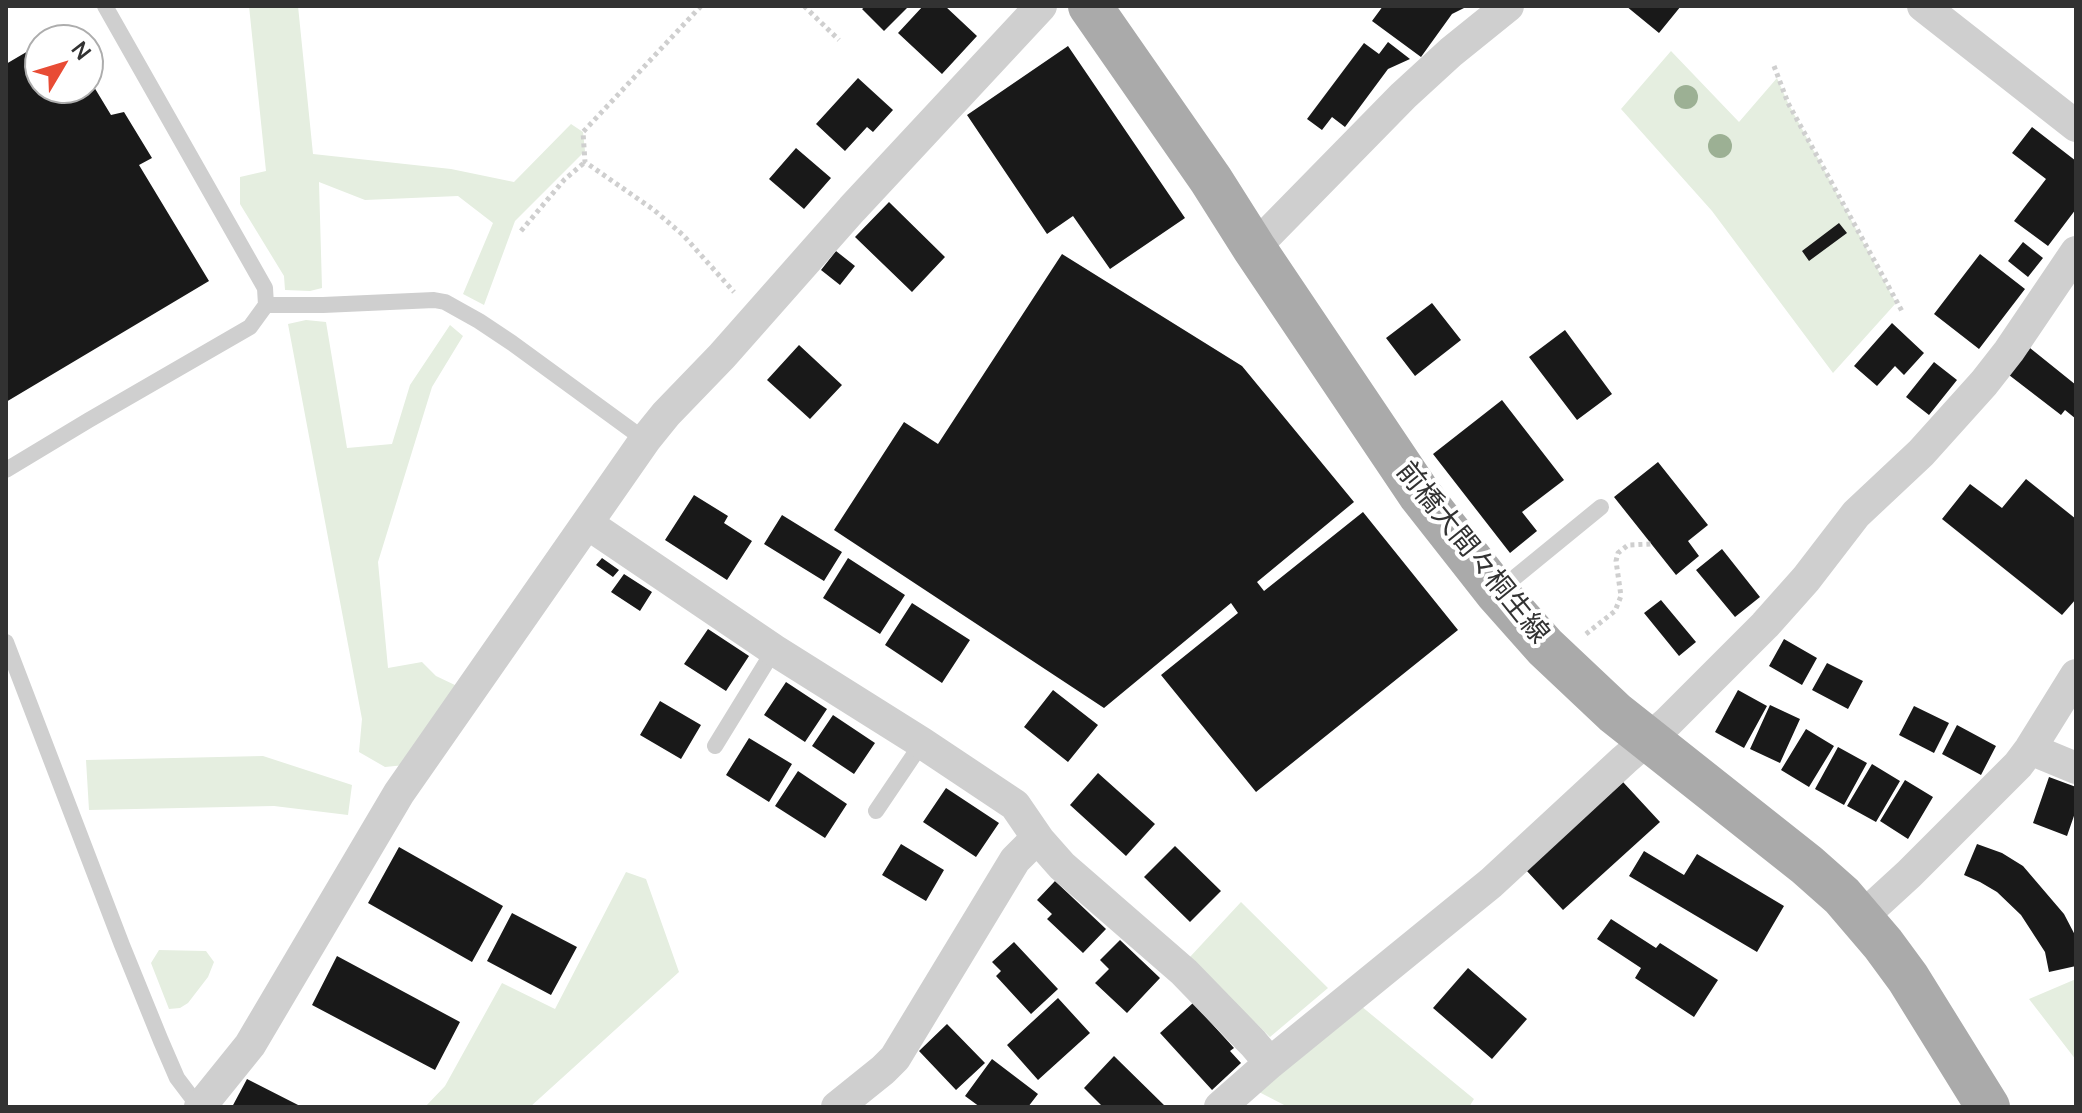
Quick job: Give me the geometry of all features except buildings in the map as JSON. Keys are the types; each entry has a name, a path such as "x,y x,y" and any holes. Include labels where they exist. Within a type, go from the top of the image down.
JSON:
{"main road":[{"name":"前橋大間々桐生線","path":"1090,6 1211,180 1420,495 1497,593 1545,647 1615,713 1842,896 1908,978 1988,1107"}],"street":[{"path":"200,1107 250,1045 399,793 645,440 852,209 1041,6"},
{"path":"1254,248 1403,96 1508,6"},
{"path":"1923,6 2076,126"},
{"path":"1220,1107 1491,883 1668,722 1765,625 1806,579 1856,514 1921,453 1984,383 2076,252"},
{"path":"588,524 774,650 1015,805 1062,866 1184,972 1270,1063"},
{"path":"1861,918 2018,765 2076,675"},
{"path":"2030,749 2076,768"},
{"path":"837,1107 895,1058 1015,860 1039,840"}],"lane":[{"path":"6,470 250,327 266,305 265,288 105,6"},
{"path":"266,305 445,302 512,343 645,440"},
{"path":"1497,593 1601,507"},
{"path":"6,642 166,1053 177,1078 200,1107"},
{"path":"715,746 774,650"},
{"path":"876,811 922,743"}],"path":[{"path":"585,162 583,132 701,6"},
{"path":"804,6 839,40"},
{"path":"1774,66 1788,103 1903,313"},
{"path":"521,231 564,180 585,162"},
{"path":"585,162 654,210 683,235 755,317"},
{"path":"1582,637 1615,611 1621,596 1616,561 1618,553 1628,545 1651,544"}],"shaded area":[{"path":"249,6 298,6 313,154 451,169 514,182 571,124 583,132 585,151 515,221 484,305 463,294 493,223 458,196 365,200 319,182 322,288 285,290 284,276 240,204 240,177 266,171"},
{"path":"1671,51 1739,122 1777,78 1896,303 1833,373 1712,211 1621,109"},
{"path":"306,320 326,322 347,448 392,444 410,385 450,325 463,336 432,387 378,562 388,668 422,662 436,676 457,686 405,765 385,767 359,752 362,719 288,324"},
{"path":"263,756 352,785 348,815 274,806 89,810 86,760"},
{"path":"626,872 646,879 679,972 530,1107 425,1107 445,1086 502,983 555,1009"},
{"path":"1241,902 1328,988 1270,1037 1189,958"},
{"path":"159,950 206,951 214,962 208,977 188,1003 180,1008 169,1009 151,963"},
{"path":"2076,979 2076,1060 2029,999"},
{"path":"1361,1006 1474,1099 1469,1107 1288,1107 1259,1092"}]}
